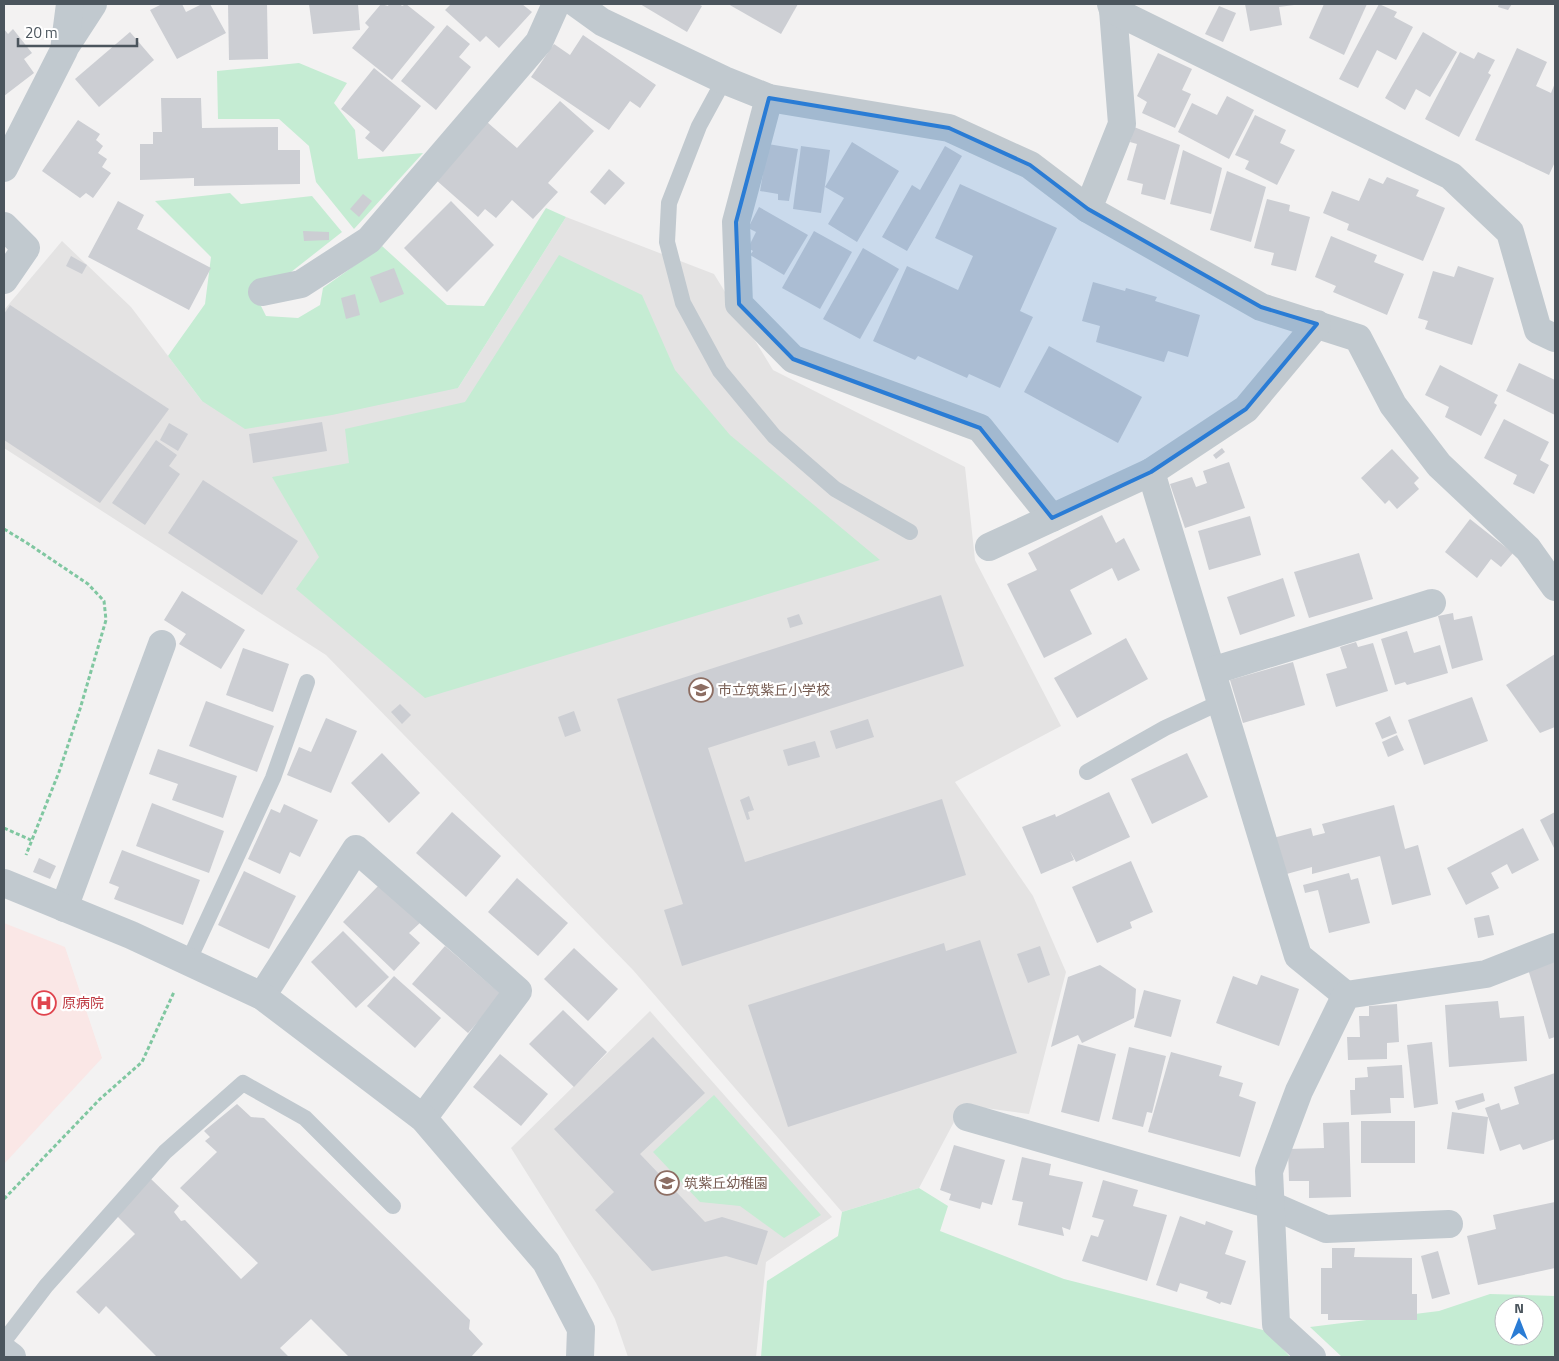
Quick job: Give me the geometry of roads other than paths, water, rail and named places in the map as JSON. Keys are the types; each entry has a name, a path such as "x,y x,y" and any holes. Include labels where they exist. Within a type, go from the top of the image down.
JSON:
{"street":[{"path":"64,50 70,4"},
{"path":"4,168 64,50 93,4"},
{"path":"262,292 301,284 369,240 539,42 556,4"},
{"path":"577,4 602,22 724,80 769,98 949,128 1030,165 1088,209 1261,307 1358,338 1393,405 1439,464 1528,549 1555,587"},
{"path":"1088,209 1122,124 1112,7"},
{"path":"1112,7 1451,176 1510,232 1538,330 1555,338"},
{"path":"769,98 736,222 739,304 793,359 980,428 1052,518"},
{"path":"4,226 26,248 4,280"},
{"path":"989,547 1151,472 1246,409 1317,324"},
{"path":"1151,472 1298,956 1346,995 1486,974 1555,947"},
{"path":"1212,671 1432,603"},
{"path":"64,908 162,644"},
{"path":"262,996 356,849 518,991 423,1118"},
{"path":"9,885 131,935 262,996 423,1118 546,1262 581,1329 580,1357"},
{"path":"1312,1357 1276,1324 1270,1171 1299,1090 1346,995"},
{"path":"967,1117 1270,1205 1326,1229 1450,1224"},
{"path":"4,1351 12,1357"}],"lane":[{"path":"724,80 699,126 669,204 667,242 683,303 720,371 774,436 834,489 910,532"},
{"path":"188,962 273,778 306,682"},
{"path":"1087,772 1165,728 1221,702"},
{"path":"4,1340 46,1286 165,1152 243,1083 305,1118 393,1206"}],"place":[{"name":"市立筑紫丘小学校","path":"701,690"},
{"name":"原病院","path":"44,1003"},
{"name":"筑紫丘幼稚園","path":"667,1183"}]}
